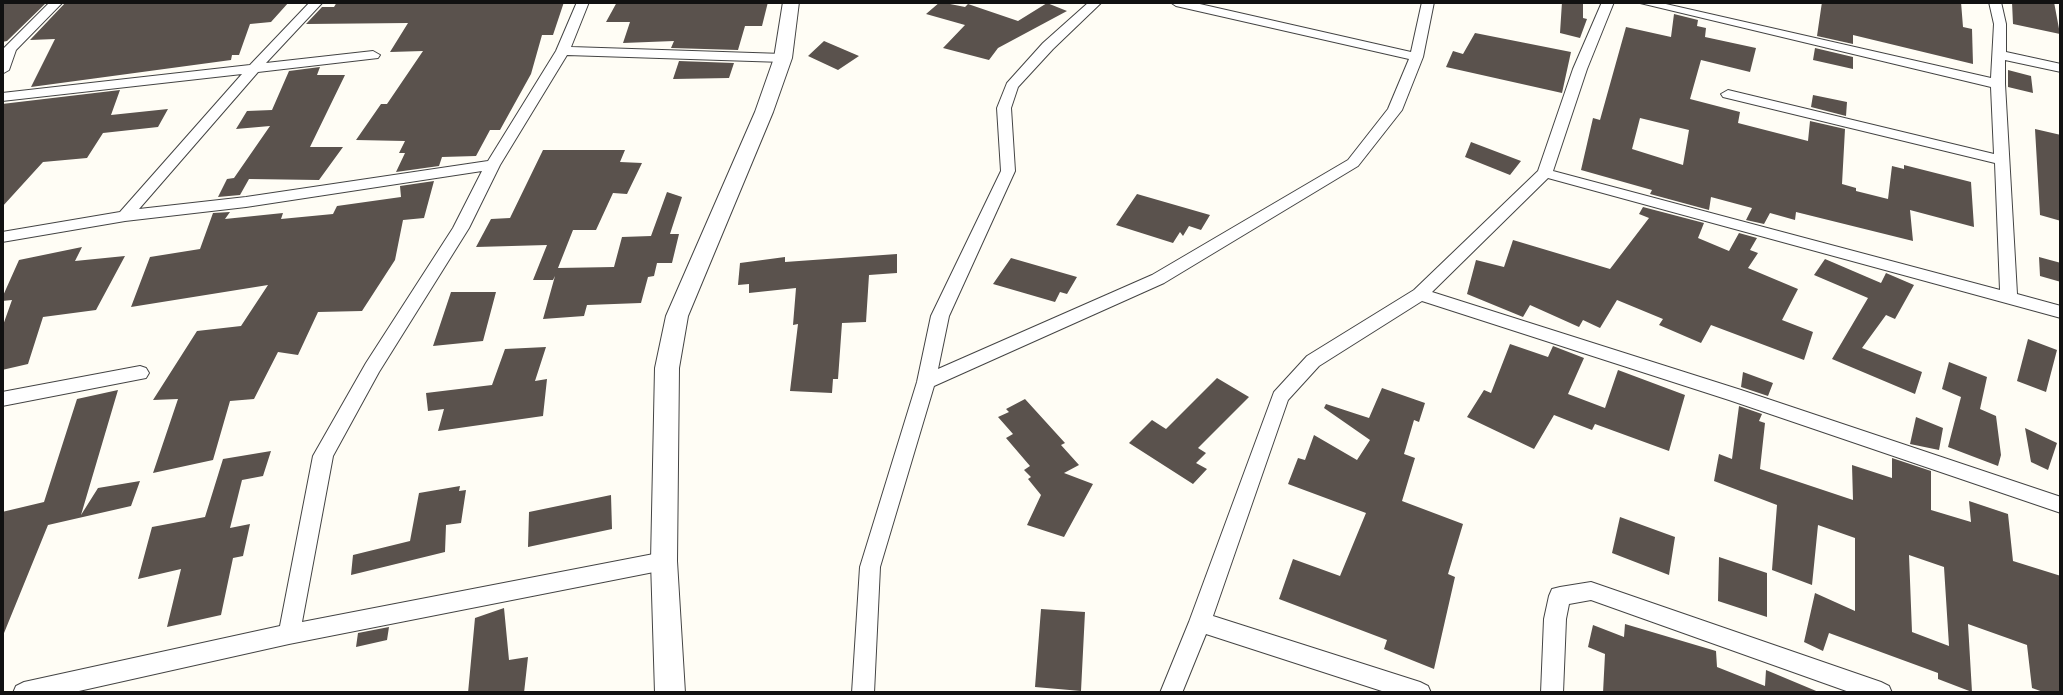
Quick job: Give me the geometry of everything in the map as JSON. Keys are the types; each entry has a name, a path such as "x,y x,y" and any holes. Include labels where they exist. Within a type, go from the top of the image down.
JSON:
{"street":[{"path":"2,70 10,49 57,2"},
{"path":"125,216 255,67 317,2"},
{"path":"289,634 323,456 372,368 461,228 493,165 563,51 583,2"},
{"path":"670,693 664,561 667,368 677,316 764,112 783,58 790,2"},
{"path":"863,693 870,568 926,382 940,316 1008,171 1004,108 1012,86 1048,46 1096,2"},
{"path":"1176,2 1416,57"},
{"path":"926,382 1158,279 1353,163 1395,110 1416,57 1428,2"},
{"path":"1171,693 1200,622 1280,397 1313,361 1420,293 1545,173 1580,69 1608,2"},
{"path":"1642,2 1998,83"},
{"path":"1996,2 2000,24 1998,83 2009,297"},
{"path":"563,51 783,58"},
{"path":"2,97 373,55"},
{"path":"1999,55 2061,68"},
{"path":"1728,94 2001,160"},
{"path":"2,237 125,216 246,202 493,165"},
{"path":"1545,173 2061,312"},
{"path":"1420,293 2061,505"},
{"path":"2,399 140,373"},
{"path":"24,693 289,634 664,561"},
{"path":"1552,693 1555,620 1560,596 1591,591 1881,693"},
{"path":"1200,622 1420,693"}],"building":[{"path":"2,2 47,2 7,41 2,42"},
{"path":"66,2 289,2 271,22 250,24 239,55 232,55 231,60 31,87 55,39 30,40"},
{"path":"337,2 564,2 553,35 542,35 531,74 500,130 490,130 476,156 442,157 439,166 396,172 405,153 399,153 405,141 356,140 381,104 387,104 423,51 390,52 408,23 306,24 322,7 334,7"},
{"path":"617,2 768,2 762,26 745,26 738,50 671,48 674,41 623,43 630,22 606,22"},
{"path":"940,2 965,7 968,4 1018,21 1047,3 1067,11 998,48 989,60 943,48 965,25 926,14"},
{"path":"1562,2 1583,2 1583,18 1587,19 1580,38 1560,33"},
{"path":"1822,2 1961,2 1963,27 1972,29 1973,64 1853,35 1853,44 1817,36"},
{"path":"2012,2 2054,2 2060,34 2013,24"},
{"path":"1674,14 1698,20 1697,26 1706,28 1705,37 1756,48 1750,72 1701,60 1690,99 1740,112 1738,123 1808,141 1810,121 1845,129 1842,184 1856,188 1856,191 1888,199 1892,166 1904,169 1904,165 1971,182 1974,227 1910,210 1913,241 1796,212 1795,220 1770,213 1764,224 1746,220 1752,208 1711,197 1709,210 1650,194 1652,190 1581,170 1593,118 1600,120 1626,27 1671,37","holes":["1640,118 1689,130 1683,165 1632,149"]},
{"path":"1475,33 1571,52 1562,93 1446,67 1453,51 1463,54"},
{"path":"824,41 859,56 838,70 808,56"},
{"path":"1815,48 1853,57 1853,69 1813,60"},
{"path":"679,61 734,63 729,78 673,79"},
{"path":"320,67 317,75 345,75 310,147 343,147 319,180 249,179 240,195 218,197 227,179 234,178 270,126 236,129 247,111 272,110 289,71"},
{"path":"2008,70 2031,76 2033,93 2008,87"},
{"path":"120,90 111,115 168,109 158,127 103,133 87,158 43,162 2,207 2,104"},
{"path":"1813,95 1847,102 1846,116 1811,107"},
{"path":"2035,129 2061,135 2061,221 2040,215"},
{"path":"1471,142 1521,161 1510,175 1465,157"},
{"path":"543,150 625,150 620,162 642,163 627,194 613,193 596,230 573,230 558,268 614,267 622,237 651,236 667,192 682,197 670,234 679,234 672,263 657,263 654,276 648,277 641,303 587,305 584,316 543,319 555,276 553,280 533,280 547,245 476,247 491,219 510,218"},
{"path":"434,181 424,218 403,220 395,260 362,311 318,312 298,355 278,352 254,399 230,401 213,460 153,473 178,399 153,400 197,331 241,326 268,285 131,307 150,257 200,249 213,213 230,212 225,219 283,213 281,219 333,214 337,206 401,197 400,186"},
{"path":"1137,194 1210,215 1201,230 1189,226 1183,236 1180,232 1173,243 1116,225"},
{"path":"1643,207 1704,223 1698,238 1729,251 1739,233 1757,238 1750,250 1758,253 1748,268 1798,289 1782,320 1813,332 1804,360 1711,325 1701,343 1659,325 1663,319 1617,300 1600,328 1583,320 1579,327 1530,305 1523,317 1467,294 1476,260 1504,267 1513,240 1610,269 1649,218 1639,214"},
{"path":"82,247 75,261 125,256 96,310 43,317 28,364 2,370 2,328 12,300 2,301 2,298 19,260"},
{"path":"897,254 897,273 869,275 866,322 842,323 838,379 833,379 832,393 790,391 798,324 793,325 796,288 749,293 749,284 738,285 740,263 785,257 785,262"},
{"path":"2039,257 2061,263 2061,282 2040,276"},
{"path":"1011,258 1077,277 1067,294 1060,292 1055,302 993,284"},
{"path":"1825,259 1881,283 1886,273 1914,285 1895,319 1886,315 1862,348 1922,372 1915,394 1832,359 1868,298 1814,275"},
{"path":"451,292 496,292 483,341 433,346"},
{"path":"2028,339 2057,350 2046,392 2017,381"},
{"path":"1510,344 1548,357 1553,346 1584,358 1568,394 1605,408 1618,370 1685,395 1669,451 1595,424 1592,430 1554,415 1534,449 1467,417 1484,390 1491,393"},
{"path":"546,347 535,381 547,379 543,416 438,431 444,409 428,411 426,393 492,385 505,349"},
{"path":"1949,362 1987,377 1980,409 1996,416 2001,455 1998,466 1948,447 1961,397 1942,389"},
{"path":"1743,372 1773,383 1768,396 1741,387"},
{"path":"1217,378 1249,397 1198,448 1206,453 1196,463 1207,469 1193,484 1129,443 1152,420 1166,429"},
{"path":"1382,388 1425,403 1419,422 1414,420 1404,454 1415,458 1402,501 1463,524 1448,574 1455,577 1434,669 1384,649 1387,640 1279,599 1293,559 1340,576 1366,513 1288,484 1298,458 1305,460 1314,435 1357,460 1370,440 1324,408 1326,404 1369,418"},
{"path":"118,390 81,515 98,488 140,481 131,506 48,525 2,638 2,512 44,502 77,399"},
{"path":"1025,399 1065,443 1061,445 1079,465 1064,473 1093,484 1064,537 1027,525 1041,495 1024,470 1030,466 1006,438 1013,434 998,417 1009,412 1006,409"},
{"path":"1739,406 1762,414 1759,421 1765,423 1760,469 1853,500 1852,465 1892,478 1892,458 1931,471 1931,510 1971,522 1969,501 2008,514 2013,561 2061,576 2061,693 2046,693 2032,688 2027,645 1968,624 1972,692 1938,679 1938,673 1829,633 1823,651 1804,642 1815,593 1855,611 1855,538 1818,525 1812,585 1772,570 1777,505 1714,481 1719,454 1732,459","holes":["1909,555 1944,567 1949,646 1912,632"]},
{"path":"1916,417 1943,428 1939,450 1910,444"},
{"path":"2025,428 2057,443 2048,470 2031,462"},
{"path":"271,451 263,476 242,480 230,528 250,524 243,556 233,558 221,615 167,627 181,569 138,579 152,527 205,517 223,459"},
{"path":"460,486 459,491 466,490 461,523 446,525 445,552 351,575 353,555 410,541 419,493"},
{"path":"611,495 612,529 528,547 529,512"},
{"path":"1620,517 1675,537 1669,575 1612,553"},
{"path":"1719,557 1767,573 1767,617 1718,601"},
{"path":"504,608 509,660 528,657 524,693 468,693 475,618"},
{"path":"1041,609 1085,612 1081,691 1035,687"},
{"path":"1625,624 1716,651 1717,667 1765,686 1766,670 1821,693 1603,693 1605,654 1588,647 1593,625 1624,637"},
{"path":"389,627 387,640 356,647 358,633"}]}
